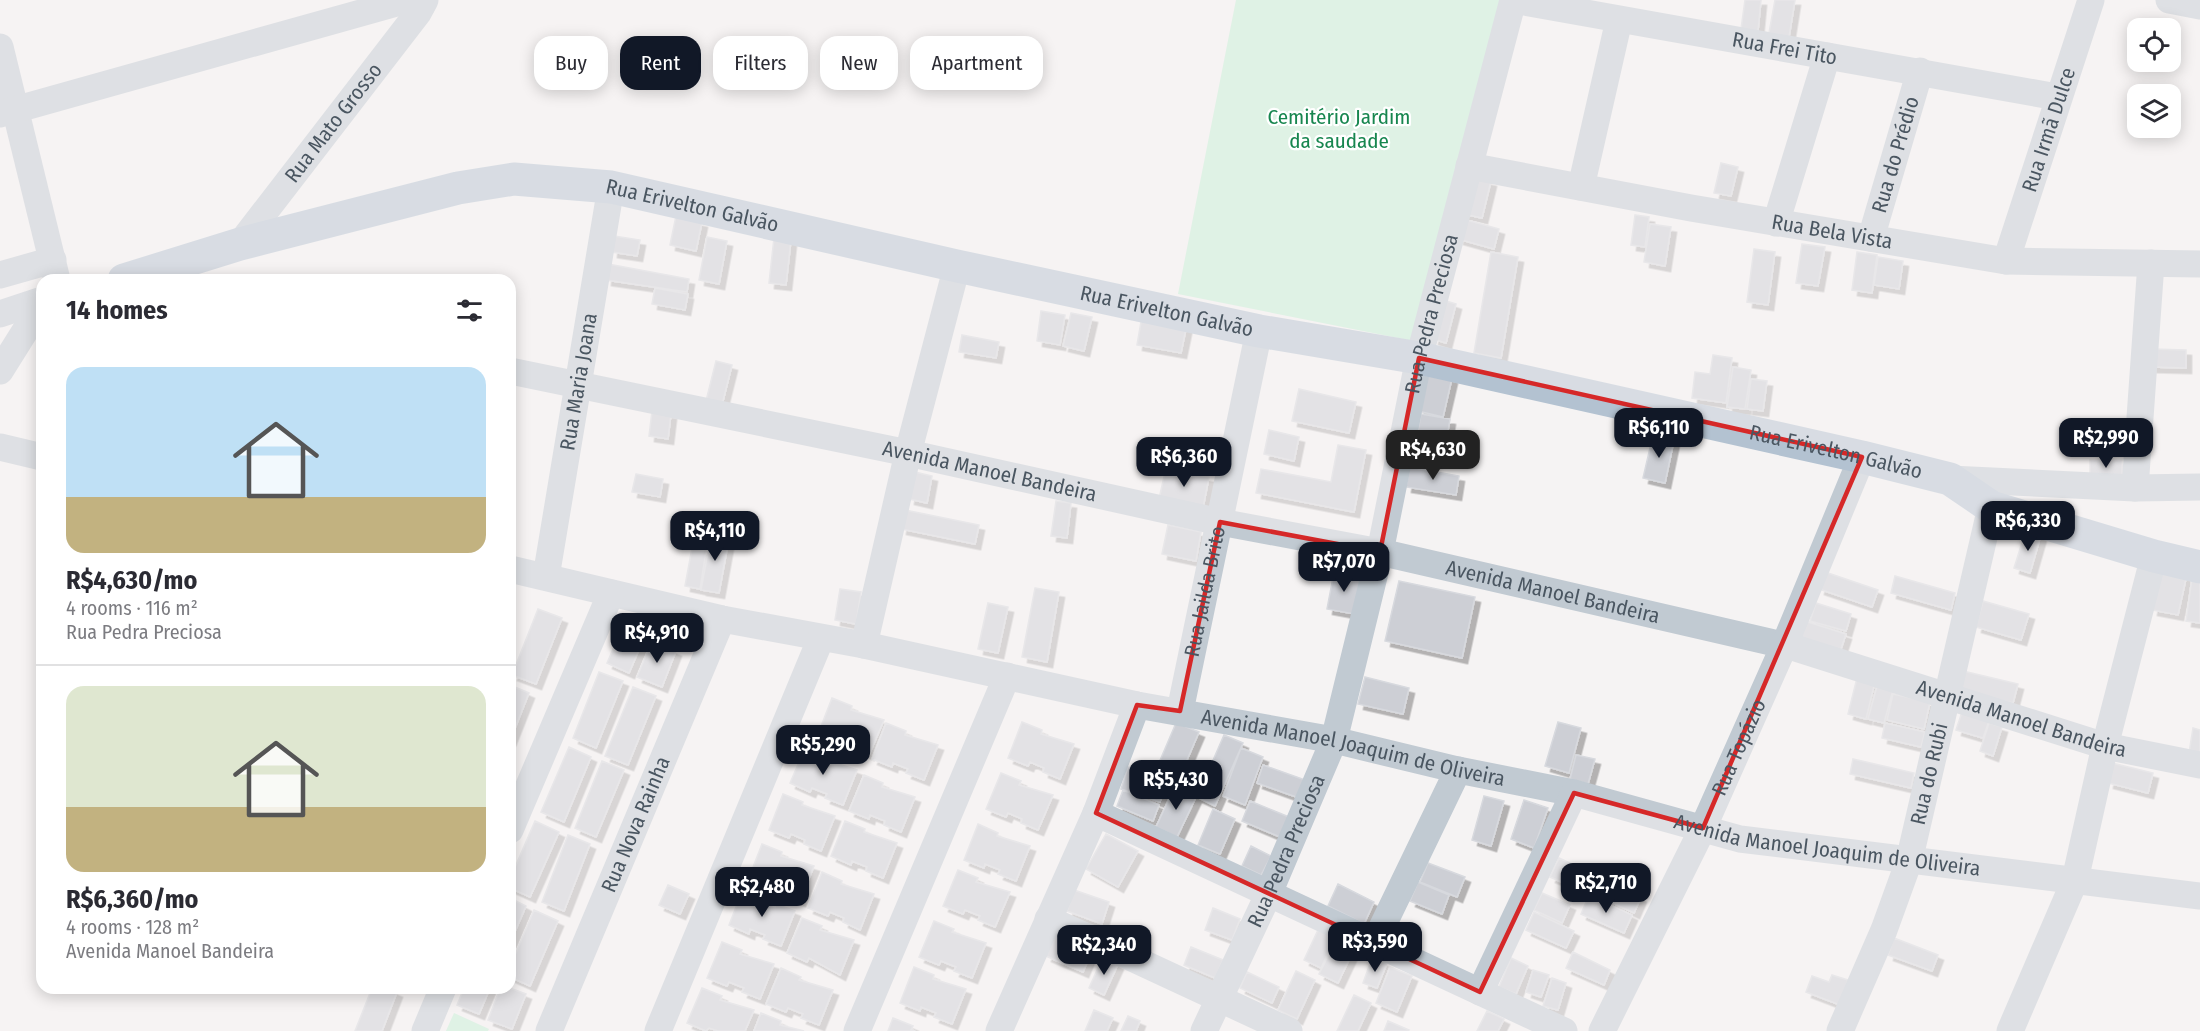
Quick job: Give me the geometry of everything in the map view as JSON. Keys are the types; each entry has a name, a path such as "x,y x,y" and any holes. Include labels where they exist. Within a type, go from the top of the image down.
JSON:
{"main road":[{"name":"Rua Erivelton Galvão","path":"143,274 240,244 458,188 514,179 611,187 957,266 1259,331 1419,358 1863,457 1950,479 1991,507 2154,556 2200,567"}],"street":[{"name":"Rua Frei Tito","path":"1513,0 2057,97"},
{"name":"Rua Pedra Preciosa","path":"1204,1031 1269,893 1334,740 1380,552 1419,358 1513,0"},
{"name":"Rua Irmã Dulce","path":"2006,261 2057,97 2091,0"},
{"path":"2169,0 2200,6"},
{"path":"8,111 355,7 400,2 423,3"},
{"name":"Rua Mato Grosso","path":"240,244 423,3"},
{"path":"1581,187 1619,20"},
{"path":"0,46 8,111 55,270 0,275"},
{"path":"1776,223 1827,56"},
{"name":"Rua do Prédio","path":"1871,238 1920,71"},
{"name":"Rua Bela Vista","path":"1469,166 1776,223 2006,261 2200,264"},
{"name":"Rua Maria Joana","path":"546,578 611,187"},
{"path":"2135,488 2151,263"},
{"path":"864,645 908,453 957,266"},
{"path":"0,314 36,302"},
{"path":"0,371 36,314"},
{"name":"Rua Jailda Brito","path":"1180,711 1259,331"},
{"name":"Avenida Manoel Bandeira","path":"516,372 908,453 1220,522 1380,552 1784,646 2105,746 2200,765"},
{"path":"0,447 36,456"},
{"name":"Rua Topázio","path":"1602,1031 1702,828 1784,646 1863,457"},
{"path":"1950,479 2135,488 2200,487"},
{"name":"Rua do Rubi","path":"1840,1031 1884,930 1909,861 1991,507"},
{"path":"2010,1031 2076,880 2105,746 2154,556"},
{"name":"Avenida Manoel Joaquim de Oliveira","path":"516,570 722,619 864,645 1137,705 1334,740 1458,770 1574,793 1740,839 2200,896"},
{"path":"516,816 610,593"},
{"name":"Rua Nova Rainha","path":"549,1031 722,619"},
{"path":"658,1031 821,638"},
{"path":"858,1031 1007,676"},
{"path":"1004,1029 1048,919 1096,813 1137,705"},
{"path":"1374,944 1458,770"},
{"path":"1480,992 1574,793"},
{"path":"1096,813 1564,1031"},
{"path":"1048,919 1289,1031"},
{"path":"425,1031 440,994"}],"highlighted area":[{"path":"1419,358 1862,457 1703,828 1574,793 1480,992 1096,813 1137,705 1180,711 1220,522 1380,552"}],"green space":[{"name":"Cemitério Jardim da saudade","path":"1236,0 1501,0 1413,341 1178,294"},
{"path":"454,1013 489,1029 488,1031 446,1031"}],"building":[{"path":"1745,0 1761,0 1758,31 1741,29"},
{"path":"1775,0 1795,0 1789,37 1769,33"},
{"path":"1721,163 1738,167 1731,196 1714,193"},
{"path":"1471,177 1491,181 1482,218 1463,214"},
{"path":"1635,215 1649,217 1645,247 1631,245"},
{"path":"676,216 702,222 696,251 670,245"},
{"path":"1463,219 1499,229 1494,249 1458,239"},
{"path":"1650,224 1671,227 1665,266 1644,262"},
{"path":"614,236 640,240 637,256 612,252"},
{"path":"707,237 727,241 719,284 699,280"},
{"path":"774,238 791,240 786,285 769,283"},
{"path":"1802,244 1825,247 1818,286 1796,283"},
{"path":"1754,249 1775,252 1768,305 1747,302"},
{"path":"1491,252 1518,257 1501,358 1474,353"},
{"path":"1857,252 1877,255 1872,293 1852,290"},
{"path":"1878,257 1903,261 1899,289 1874,285"},
{"path":"608,264 689,279 687,292 606,280"},
{"path":"655,288 688,294 685,310 652,304"},
{"path":"1443,300 1456,304 1446,343 1433,339"},
{"path":"1041,311 1065,315 1060,345 1037,341"},
{"path":"1071,313 1092,317 1084,351 1063,346"},
{"path":"1142,316 1187,324 1181,353 1137,345"},
{"path":"962,335 999,342 996,358 959,352"},
{"path":"2152,349 2186,350 2186,368 2151,367"},
{"path":"1713,355 1732,358 1726,403 1692,398 1695,372 1710,374"},
{"path":"716,361 732,365 722,405 706,401"},
{"path":"1733,367 1751,370 1745,409 1727,407"},
{"path":"1426,372 1452,378 1443,417 1418,411"},
{"path":"1751,379 1767,381 1763,411 1747,409"},
{"path":"1299,389 1356,402 1349,433 1292,421"},
{"path":"652,411 671,414 668,439 649,436"},
{"path":"1421,414 1450,419 1447,437 1418,432"},
{"path":"1269,430 1299,437 1294,461 1264,454"},
{"path":"1418,433 1457,441 1454,457 1415,450"},
{"path":"1653,435 1674,440 1665,483 1643,478"},
{"path":"1338,445 1366,450 1354,512 1256,493 1261,469 1331,482"},
{"path":"2090,460 2122,460 2122,478 2090,479"},
{"path":"1410,467 1459,476 1456,495 1406,487"},
{"path":"1166,468 1209,477 1203,508 1159,499"},
{"path":"915,472 932,476 927,503 909,499"},
{"path":"636,474 663,479 660,497 632,492"},
{"path":"1056,501 1071,503 1067,538 1051,536"},
{"path":"905,510 979,525 975,544 901,529"},
{"path":"1168,525 1201,532 1196,561 1162,554"},
{"path":"712,530 730,533 719,593 701,590"},
{"path":"2026,530 2041,535 2030,573 2014,568"},
{"path":"692,548 706,551 700,589 685,586"},
{"path":"2161,569 2187,574 2178,615 2152,610"},
{"path":"1334,572 1361,577 1354,614 1327,609"},
{"path":"1825,572 1878,590 1872,607 1819,589"},
{"path":"1895,576 1955,593 1951,610 1891,593"},
{"path":"2192,578 2200,579 2200,623 2186,621"},
{"path":"1399,581 1475,597 1462,658 1385,641"},
{"path":"1035,588 1059,592 1047,662 1022,657"},
{"path":"840,589 861,592 856,624 835,620"},
{"path":"1983,601 2029,614 2021,640 1976,627"},
{"path":"988,603 1008,607 998,653 978,649"},
{"path":"1816,603 1851,614 1846,631 1810,621"},
{"path":"538,609 562,618 536,684 516,676 516,665"},
{"path":"1805,621 1846,634 1840,652 1800,640"},
{"path":"622,628 644,638 629,673 607,663"},
{"path":"652,641 676,651 662,687 637,677"},
{"path":"1963,671 2018,684 2013,703 1958,691"},
{"path":"599,672 623,681 596,748 573,738"},
{"path":"1365,677 1409,688 1403,714 1358,704"},
{"path":"1857,678 1875,682 1866,719 1848,714"},
{"path":"1877,686 1893,690 1884,723 1868,719"},
{"path":"633,687 656,696 628,765 605,756"},
{"path":"516,688 529,693 516,726"},
{"path":"1893,694 1930,702 1924,729 1887,720"},
{"path":"832,698 852,706 851,710 884,720 869,755 852,748 854,744 839,738 838,742 818,734"},
{"path":"1962,712 1989,721 1983,738 1956,730"},
{"path":"1022,722 1042,730 1041,734 1074,744 1060,779 1043,772 1044,768 1030,762 1028,766 1008,758"},
{"path":"1558,722 1581,728 1569,773 1545,766"},
{"path":"886,723 906,731 905,735 938,745 924,780 906,773 908,769 893,763 892,767 872,759"},
{"path":"1176,723 1199,732 1181,774 1158,765"},
{"path":"1885,723 1925,732 1921,747 1882,738"},
{"path":"1989,723 2002,727 1993,756 1980,751"},
{"path":"2193,728 2200,730 2200,755 2189,753"},
{"path":"1224,735 1243,743 1215,806 1197,797"},
{"path":"569,747 591,757 564,822 541,812"},
{"path":"805,748 825,756 823,759 857,770 843,805 825,798 827,794 812,788 810,792 790,783"},
{"path":"1241,748 1263,757 1245,805 1223,796"},
{"path":"1576,755 1595,759 1588,784 1570,779"},
{"path":"1853,759 1914,773 1911,788 1850,774"},
{"path":"602,761 624,770 596,837 575,828"},
{"path":"2112,763 2153,773 2148,793 2108,783"},
{"path":"1263,765 1305,780 1299,798 1257,783"},
{"path":"1128,767 1167,780 1160,802 1121,789"},
{"path":"1001,773 1021,781 1019,785 1053,795 1038,830 1021,823 1022,819 1008,813 1006,817 986,809"},
{"path":"864,775 883,783 882,787 915,797 901,832 884,825 885,821 870,815 869,819 849,811"},
{"path":"1176,784 1197,795 1177,837 1156,827"},
{"path":"1123,790 1159,805 1153,821 1117,806"},
{"path":"783,794 803,802 802,805 835,816 821,851 804,844 805,840 791,834 789,838 769,830"},
{"path":"1484,796 1504,801 1491,846 1472,840"},
{"path":"1524,800 1548,808 1534,848 1511,839"},
{"path":"1250,801 1289,817 1280,837 1242,821"},
{"path":"1213,809 1235,819 1220,854 1198,845"},
{"path":"535,821 559,832 530,897 516,891 516,865"},
{"path":"845,821 865,829 864,832 897,843 883,878 866,871 867,867 852,861 851,865 831,856"},
{"path":"978,824 998,833 997,836 1030,846 1016,881 998,874 1000,870 985,864 984,868 964,860"},
{"path":"1106,834 1138,851 1118,887 1086,869"},
{"path":"568,835 590,844 564,911 542,902"},
{"path":"762,844 782,852 781,856 814,866 800,901 783,894 784,890 770,884 768,888 748,880"},
{"path":"1251,846 1271,856 1261,875 1242,866"},
{"path":"1559,858 1598,876 1590,894 1550,877"},
{"path":"1428,863 1465,877 1457,897 1420,882"},
{"path":"958,870 978,878 976,882 1010,892 995,927 978,920 980,916 965,910 963,914 943,906"},
{"path":"822,872 842,881 841,884 874,894 860,930 843,922 844,918 830,912 828,916 808,908"},
{"path":"1418,882 1449,895 1442,914 1410,901"},
{"path":"1338,884 1374,902 1364,924 1328,906"},
{"path":"668,885 689,894 680,914 659,905"},
{"path":"1612,885 1641,897 1634,913 1606,900"},
{"path":"743,889 763,898 762,901 775,907 776,904 795,911 781,946 763,939 765,935 750,929 749,934 729,925"},
{"path":"1074,890 1109,902 1102,924 1067,911"},
{"path":"1542,893 1570,905 1562,923 1534,910"},
{"path":"1589,895 1632,915 1624,933 1581,914"},
{"path":"516,901 526,906 516,929"},
{"path":"1213,908 1240,919 1232,940 1205,930"},
{"path":"534,910 558,921 530,986 516,980 516,953"},
{"path":"1534,912 1574,931 1566,948 1526,930"},
{"path":"802,918 822,926 820,930 854,940 840,975 809,958 807,962 787,953"},
{"path":"934,921 954,929 952,932 986,943 972,978 954,971 956,967 941,961 939,965 919,957"},
{"path":"1318,930 1335,938 1321,968 1304,960"},
{"path":"1056,935 1092,951 1083,972 1046,956"},
{"path":"1894,938 1938,955 1932,971 1888,955"},
{"path":"1337,939 1355,947 1338,983 1319,974"},
{"path":"722,942 742,950 740,954 774,964 760,999 742,992 744,988 729,982 727,986 707,978"},
{"path":"1191,947 1223,960 1215,978 1184,965"},
{"path":"1573,952 1610,970 1604,985 1566,968"},
{"path":"1103,957 1118,964 1104,995 1089,988"},
{"path":"1372,958 1387,963 1377,988 1363,983"},
{"path":"1511,958 1528,966 1516,994 1499,987"},
{"path":"914,967 934,975 933,979 966,989 952,1024 934,1017 936,1013 921,1007 920,1011 900,1003"},
{"path":"1390,967 1412,976 1397,1012 1376,1003"},
{"path":"781,968 801,977 799,980 833,990 819,1025 801,1018 803,1014 788,1008 786,1012 766,1004"},
{"path":"1533,970 1549,975 1541,997 1526,992"},
{"path":"1296,971 1315,980 1297,1019 1278,1010"},
{"path":"1247,972 1279,987 1272,1003 1240,988"},
{"path":"1832,975 1848,980 1840,1005 1806,992 1812,976 1829,982"},
{"path":"1552,978 1566,983 1558,1010 1543,1006"},
{"path":"702,988 722,996 720,1000 754,1010 745,1031 718,1031 709,1028 706,1031 687,1023"},
{"path":"516,990 526,994 512,1029 488,1020 498,994 516,994"},
{"path":"370,994 396,994 382,1031 355,1031"},
{"path":"462,994 487,994 479,1014 457,1005"},
{"path":"1354,995 1371,1003 1358,1031 1337,1031"},
{"path":"1094,1010 1113,1018 1107,1031 1085,1031"},
{"path":"1487,1011 1504,1019 1498,1031 1477,1031"},
{"path":"761,1013 781,1021 780,1025 804,1031 754,1031"},
{"path":"1128,1016 1140,1021 1136,1031 1121,1031"},
{"path":"893,1018 913,1026 911,1030 915,1031 888,1031"},
{"path":"1388,1021 1409,1030 1384,1031"}]}
